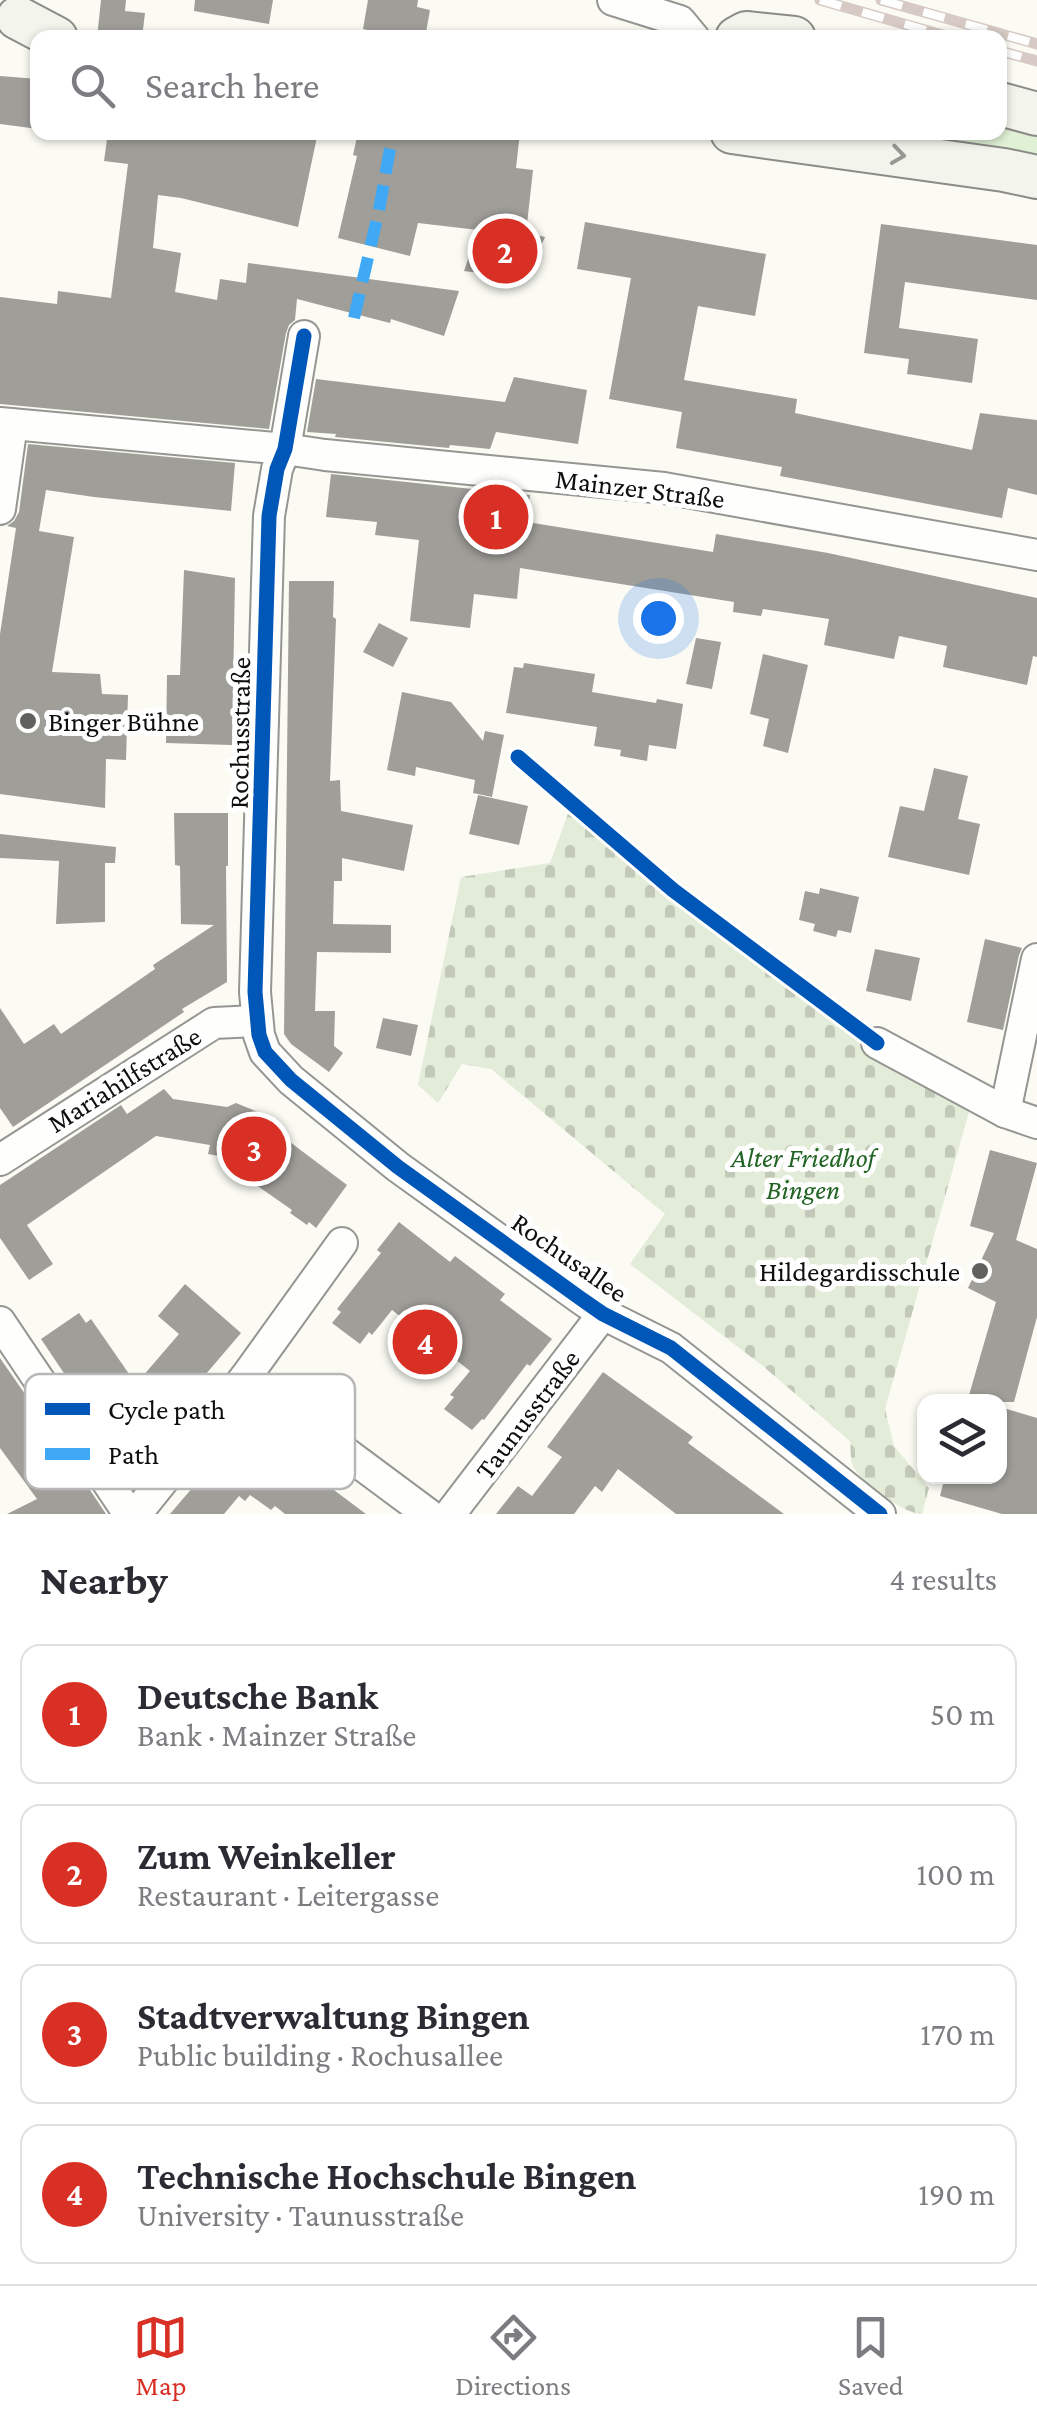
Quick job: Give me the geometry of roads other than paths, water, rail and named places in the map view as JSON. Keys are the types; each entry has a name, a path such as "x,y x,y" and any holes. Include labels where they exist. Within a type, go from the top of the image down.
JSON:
{"main road":[{"path":"13,17 40,30"},
{"path":"1007,106 1037,114"},
{"path":"789,140 1037,177"}],"street":[{"path":"613,0 680,22 687,30"},
{"name":"Rochusstraße","path":"256,1021 269,516 277,468 286,449 304,336"},
{"path":"0,508 6,424"},
{"name":"Mainzer Straße","path":"6,424 664,488 1037,556"},
{"path":"1005,1112 1037,959"},
{"name":"Mariahilfstraße","path":"5,1146 214,1023 256,1021"},
{"name":"Rochusallee","path":"256,1021 265,1052 291,1080 398,1167 604,1314 670,1348 880,1514"},
{"path":"878,1043 1005,1112 1037,1123"},
{"path":"248,1374 342,1243"},
{"name":"Taunusstraße","path":"450,1514 604,1314"},
{"path":"0,1322 36,1374"},
{"path":"355,1460 428,1514"},
{"path":"116,1489 133,1514 154,1489"}],"railway":[{"path":"820,0 925,30"},
{"path":"881,0 987,30"},
{"path":"1007,36 1037,44"},
{"path":"1007,53 1037,61"}],"place":[{"name":"Zum Weinkeller","path":"505,251"},
{"name":"Deutsche Bank","path":"496,517"},
{"name":"Binger Bühne","path":"28,721"},
{"name":"Stadtverwaltung Bingen","path":"254,1149"},
{"name":"Hildegardisschule","path":"980,1271"},
{"name":"Technische Hochschule Bingen","path":"425,1342"}],"park label":[{"name":"Alter Friedhof Bingen","path":"803,1173"}]}
